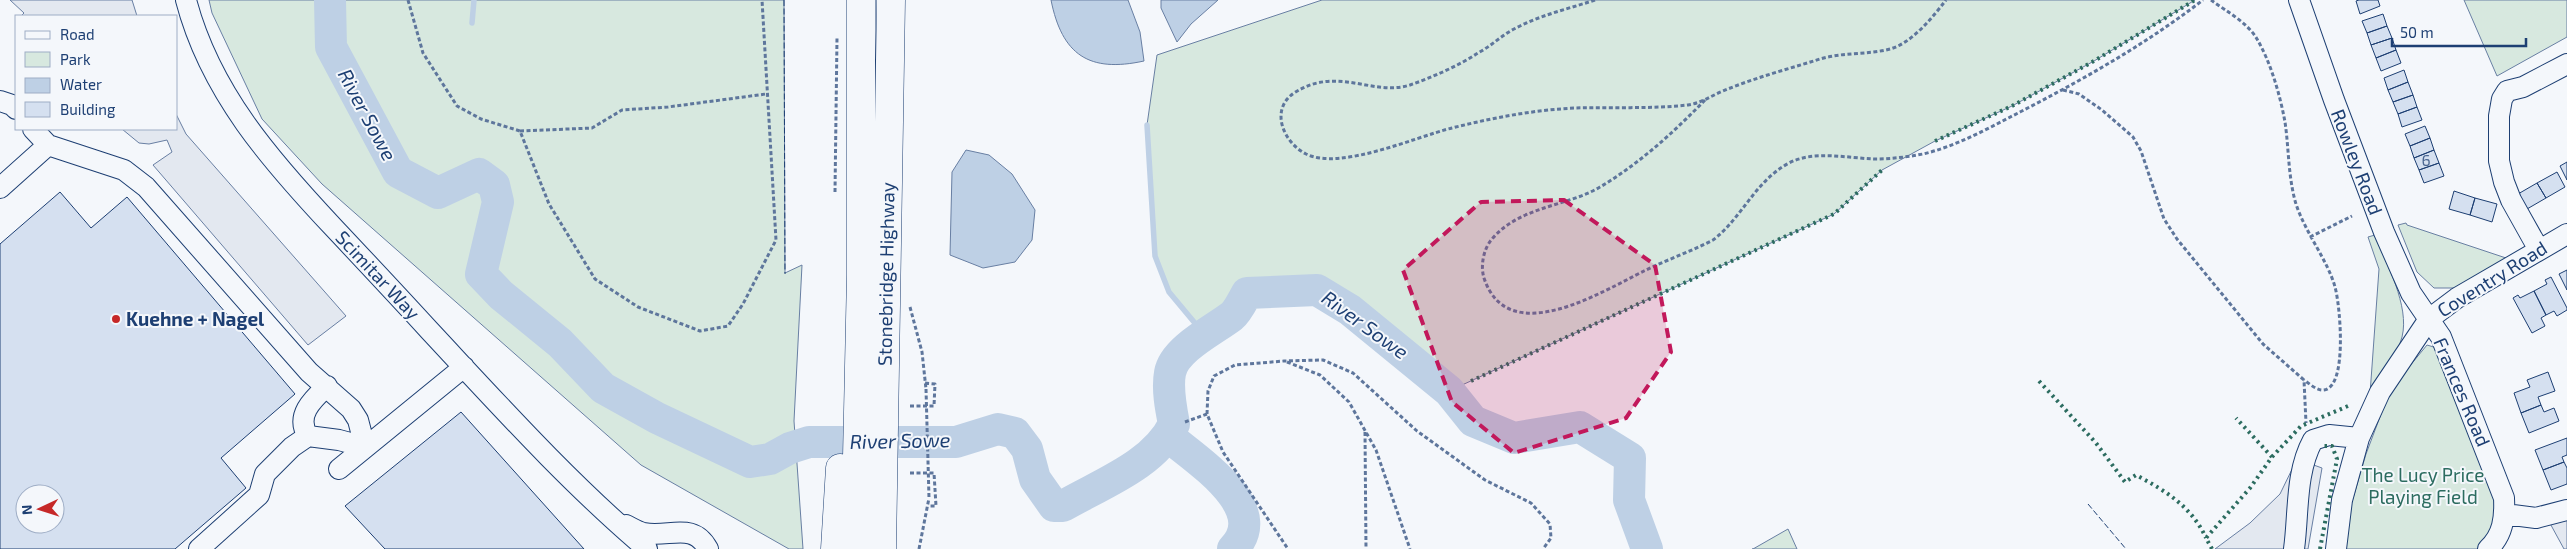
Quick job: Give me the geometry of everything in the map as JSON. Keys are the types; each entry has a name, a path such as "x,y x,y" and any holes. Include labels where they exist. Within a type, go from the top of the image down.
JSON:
{"highway":[{"name":"Stonebridge Highway","path":"855,549 877,480 851,403 861,275 861,0"},
{"name":"Stonebridge Highway","path":"882,549 877,480 883,392 891,0"},
{"path":"835,549 877,480"},
{"path":"877,480 895,549"}],"street":[{"name":"Scimitar Way","path":"186,0 216,78 234,109 258,143 284,174 464,367 613,520 647,549"},
{"name":"Rowley Road","path":"2299,0 2334,100 2384,232 2403,276 2429,319"},
{"path":"2539,250 2511,200 2502,176 2498,154 2499,116 2504,94 2523,87 2567,64"},
{"path":"0,101 15,108"},
{"path":"35,130 48,146 124,170 146,187 309,372 351,409 358,420 366,448"},
{"path":"0,188 48,146"},
{"name":"Coventry Road","path":"2336,549 2342,500 2359,438 2380,392 2429,319 2457,298 2567,234"},
{"name":"Frances Road","path":"2429,319 2441,337 2504,498 2505,514 2499,537 2488,549"},
{"path":"339,469 464,367"},
{"path":"308,436 302,427 302,421 314,398 327,386"},
{"path":"2294,549 2302,468 2305,454 2313,440 2330,435 2359,438"},
{"path":"199,549 258,495 266,474 292,448 308,436 339,440 366,448"},
{"path":"2505,514 2536,518 2567,510"},
{"name":"Scimitar Way","path":"613,520 644,533 689,532 697,535 708,549"}],"path":[{"path":"408,0 423,53 457,106 481,119 520,132 592,128 622,110 668,107 766,94"},
{"path":"520,132 549,204 595,279 638,307 700,331 728,326 743,304 776,240 762,0"},
{"path":"1595,0 1528,22 1463,62 1410,85 1394,87 1326,81 1310,86 1293,94 1284,103 1281,116 1283,130 1290,142 1299,151 1312,157 1328,160 1376,151 1435,132 1515,115 1576,108 1686,105 1705,100"},
{"path":"1946,0 1926,24 1902,43 1890,49 1844,53 1823,58 1721,91 1705,100 1664,139 1600,187 1530,213 1514,221 1492,239 1485,251 1482,264 1485,280 1493,295 1513,309 1523,313 1546,313 1577,304 1712,240 1730,225 1760,184 1801,157 1876,159 1908,157 1939,150 1981,132 2063,90 2162,31 2204,0"},
{"path":"2063,90 2079,94 2102,110 2133,137 2141,151 2164,219 2177,239 2263,344 2304,380 2318,390 2325,390 2334,384 2341,341 2335,286 2296,204 2288,165 2285,123 2277,88 2257,38 2211,0"},
{"path":"835,192 837,29"},
{"path":"2310,236 2352,216"},
{"path":"1288,549 1223,452 1207,414 1208,392 1214,376 1236,365 1323,360 1354,373 1417,431 1485,480 1531,503 1550,524 1551,538 1543,549"},
{"path":"1284,361 1320,375 1349,402 1376,450 1410,549"},
{"path":"2304,380 2305,421"},
{"path":"910,406 934,406 935,384 925,384"},
{"path":"919,549 920,534 929,498 926,389"},
{"path":"1185,422 1207,414"},
{"path":"1365,431 1366,549"},
{"path":"877,480 934,473 936,506 928,506"}],"highlighted area":[{"path":"1564,200 1655,265 1671,352 1626,418 1514,453 1452,402 1403,270 1481,202"}],"green space":[{"path":"209,0 784,0 785,273 802,265 794,421 803,549 789,549 641,465 322,184 262,119 212,13"},
{"path":"1322,0 2195,0 2094,61 2012,106 1935,141 1882,170 1834,214 1449,391 1350,310 1317,290 1247,293 1234,315 1204,334 1169,292 1155,256 1147,125 1157,55"},
{"path":"2464,0 2567,0 2567,37 2497,76"},
{"path":"2406,223 2407,225 2518,262 2457,288 2434,288 2417,272 2398,225"},
{"path":"2375,235 2396,285 2403,312 2404,325 2400,344 2388,367 2370,394 2379,269 2368,237"},
{"name":"The Lucy Price Playing Field","path":"2427,345 2437,348 2496,498 2497,522 2479,549 2345,549 2349,512 2366,454 2386,401 2408,368"},
{"path":"1788,529 1797,549 1753,549"}],"shaded area":[{"path":"10,0 132,0 137,15 22,15 24,13"},
{"path":"178,118 186,134 346,316 308,345 153,165 172,152 167,140 149,144 139,143 123,130 178,130"},
{"path":"2297,459 2322,468 2308,549 2215,549 2250,523 2280,494"},
{"path":"2567,510 2567,549 2564,549 2546,516"}],"water":[{"path":"1051,0 1128,0 1140,32 1144,61 1108,64 1081,56 1071,47 1062,34"},
{"path":"1161,0 1218,0 1191,24 1177,42 1161,8"},
{"path":"966,150 989,155 1012,174 1035,210 1032,240 1015,262 983,268 950,255 952,172"}],"building":[{"path":"2378,0 2380,6 2360,14 2356,1"},
{"path":"2383,14 2387,26 2367,33 2362,21"},
{"path":"2387,26 2392,38 2371,45 2367,33"},
{"path":"2392,38 2396,50 2376,58 2371,45"},
{"path":"2396,50 2401,63 2381,71 2376,58"},
{"path":"2404,70 2408,82 2388,90 2384,78"},
{"path":"2408,82 2413,95 2393,102 2388,90"},
{"path":"2413,95 2417,107 2398,114 2393,102"},
{"path":"2417,107 2422,120 2402,127 2398,114"},
{"path":"2425,126 2430,138 2410,146 2405,134"},
{"path":"2430,138 2434,150 2414,158 2410,146"},
{"path":"2434,150 2439,163 2419,170 2414,158"},
{"path":"2567,162 2567,180 2560,166"},
{"path":"2439,163 2444,176 2424,183 2419,170"},
{"path":"2557,172 2565,187 2546,198 2537,183"},
{"path":"2537,183 2546,198 2527,209 2518,194"},
{"path":"2454,191 2475,198 2470,215 2449,209"},
{"name":"Kuehne + Nagel","path":"60,192 91,228 127,197 295,394 221,458 246,488 175,549 0,549 0,244"},
{"path":"2475,198 2497,204 2492,222 2470,215"},
{"path":"2567,270 2567,290 2559,274"},
{"path":"2551,277 2567,308 2567,310 2557,316 2554,311 2546,315 2534,291 2547,284 2545,280"},
{"path":"2534,291 2546,315 2541,318 2545,326 2532,333 2513,298 2518,295 2520,298"},
{"path":"2548,372 2555,391 2538,397 2541,405 2521,413 2514,393 2530,387 2527,380"},
{"path":"2541,405 2544,412 2554,408 2559,421 2529,433 2521,413"},
{"path":"461,412 584,549 385,549 345,506"},
{"path":"2567,438 2567,455 2562,457 2564,462 2543,470 2535,450"},
{"path":"2564,462 2567,468 2567,484 2551,490 2543,470"}],"waterway":[{"name":"River Sowe","path":"330,0 331,47 398,172 438,193 479,174 494,185 498,202 481,274 501,295 560,343 603,388 657,418 750,462 770,459 790,448 809,442 956,442 998,429 1015,433 1027,449 1035,479 1054,506 1063,506 1125,472 1154,451 1174,424 1169,386 1173,364 1187,348 1232,316 1247,293 1317,290 1350,310 1449,391 1473,421 1514,438 1580,427 1630,458 1629,500 1647,549"},
{"path":"472,23 474,0"},
{"path":"1147,125 1155,256 1169,292 1204,334"},
{"path":"1168,436 1211,471 1226,486 1237,502 1244,517 1243,533 1233,549"}],"hedge":[{"path":"1935,141 2012,106 2094,61 2195,0"},
{"path":"1471,381 1834,214 1882,170"},
{"path":"2039,381 2096,443 2125,482 2136,475 2158,487 2186,509 2206,538"},
{"path":"2272,457 2301,426 2348,406"},
{"path":"2212,549 2206,538 2250,488 2272,457 2236,418"},
{"path":"2320,549 2337,459 2332,446 2324,446"}],"fence":[{"path":"784,0 785,274"},
{"path":"2088,504 2126,549"}],"place":[{"name":"Kuehne + Nagel","path":"116,319"}]}
